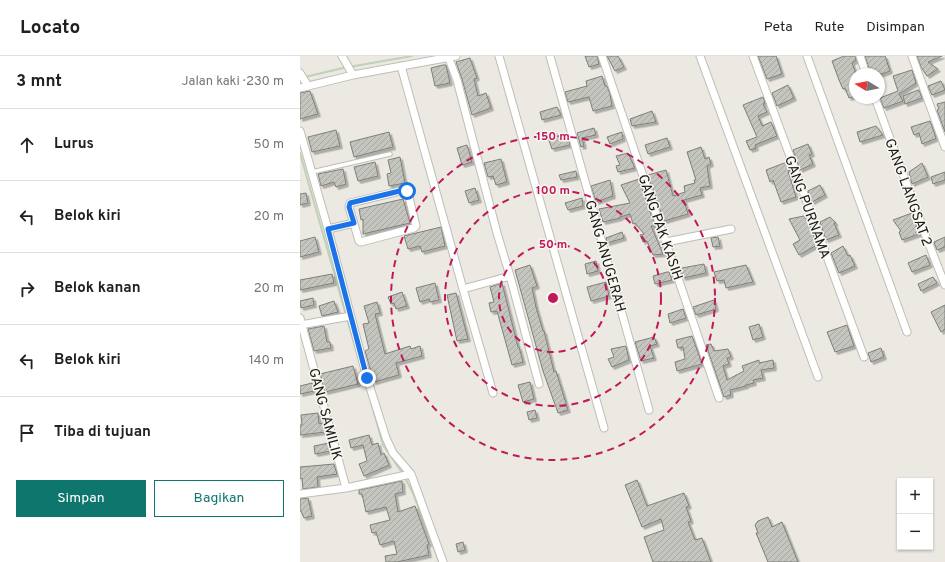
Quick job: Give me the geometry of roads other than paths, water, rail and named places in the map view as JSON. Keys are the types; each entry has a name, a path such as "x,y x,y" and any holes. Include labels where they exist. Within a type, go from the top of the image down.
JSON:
{"street":[{"path":"342,56 353,75"},
{"path":"300,88 353,75 451,56 497,233 539,384"},
{"path":"499,56 604,428"},
{"name":"GANG ANUGERAH","path":"550,56 649,410"},
{"name":"GANG PAK KASIH","path":"602,56 719,398"},
{"path":"700,56 818,377"},
{"name":"GANG PURNAMA","path":"753,56 864,357"},
{"path":"807,56 907,332"},
{"path":"860,56 864,68"},
{"path":"912,56 945,147"},
{"path":"401,66 493,393"},
{"path":"300,73 308,86"},
{"name":"GANG LANGSAT 2","path":"877,104 926,239 945,285"},
{"path":"300,131 328,229 367,378 388,442 393,453 411,474 444,562"},
{"path":"404,190 408,193 417,224 414,228 361,242 354,223 349,207 350,203 404,190"},
{"path":"328,229 354,223"},
{"path":"666,242 731,228"},
{"path":"463,289 510,276"},
{"path":"301,323 351,316"},
{"name":"GANG SAMILIK","path":"301,323 346,488"},
{"path":"300,494 346,488 411,474"}],"lane":[{"path":"311,172 390,154"}],"waterway":[{"path":"305,77 343,68 412,56"},
{"path":"300,153 346,315"},
{"path":"347,319 358,357"},
{"path":"371,402 383,445 403,474"},
{"path":"405,478 413,493 439,562"}]}
